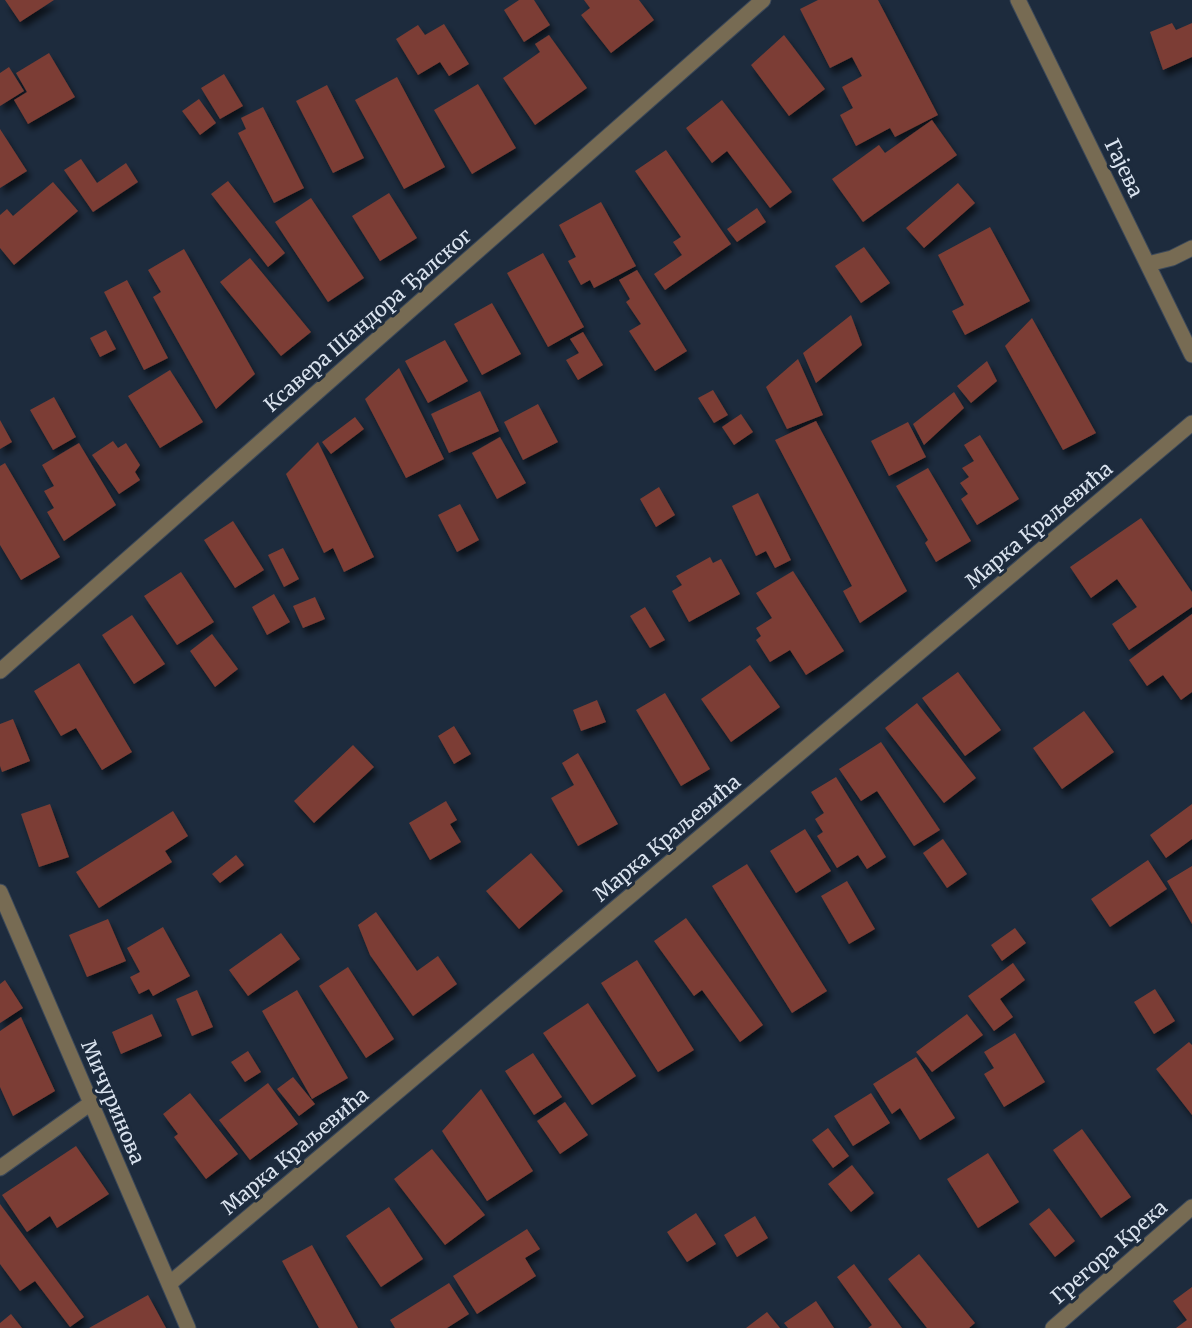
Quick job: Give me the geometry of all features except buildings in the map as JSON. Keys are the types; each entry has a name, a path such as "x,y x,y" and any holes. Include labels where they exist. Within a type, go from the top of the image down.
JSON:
{"street":[{"name":"Ксавера Шандора Ђалског","path":"0,671 763,0"},
{"name":"Гајева","path":"1018,0 1192,355"},
{"path":"1148,264 1173,258 1192,248"},
{"name":"Марка Краљевића","path":"169,1284 1192,423"},
{"name":"Мичуринова","path":"0,892 188,1328"},
{"path":"0,1168 91,1103"},
{"name":"Грегора Крека","path":"1053,1328 1192,1207"}]}
